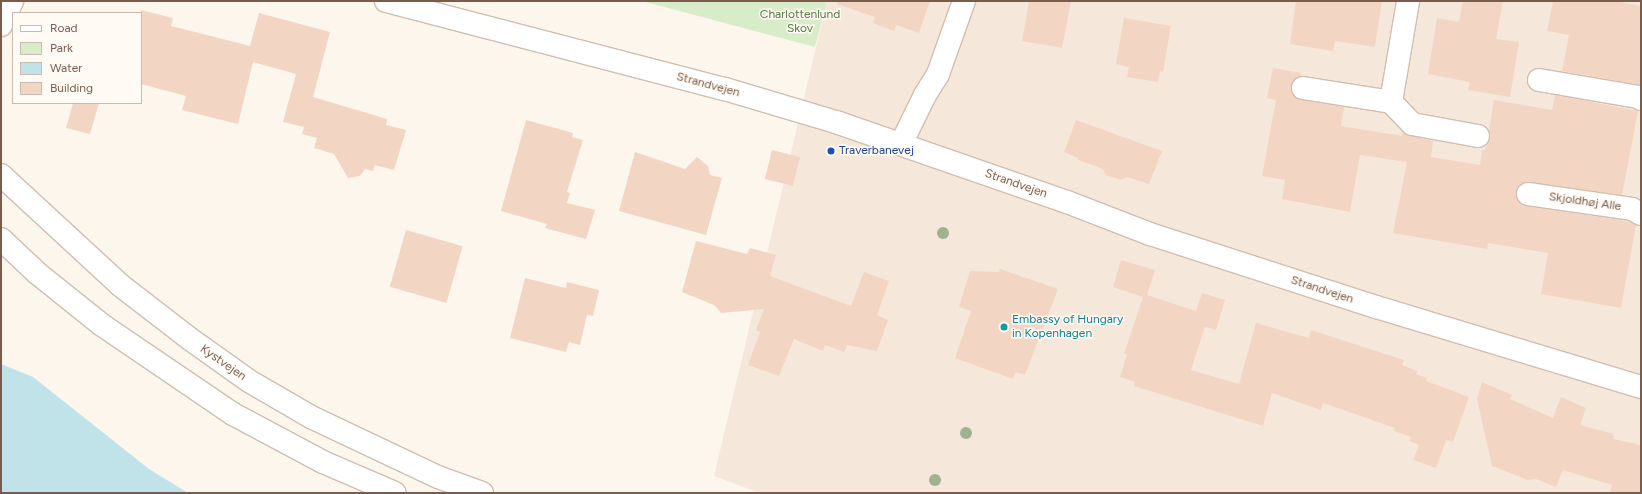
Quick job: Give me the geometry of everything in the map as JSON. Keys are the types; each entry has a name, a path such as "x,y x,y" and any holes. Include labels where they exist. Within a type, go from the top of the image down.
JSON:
{"street":[{"path":"1,25 12,1"},
{"name":"Strandvejen","path":"386,1 725,89 836,122 1067,202 1150,234 1376,307 1641,387"},
{"path":"901,144 925,95 938,74 964,1"},
{"path":"1391,102 1408,1"},
{"path":"1539,80 1638,97 1641,99"},
{"path":"1303,88 1391,102 1412,124 1478,136"},
{"name":"Kystvejen","path":"1,175 120,285 190,339 249,381 311,417 438,477 482,493"},
{"name":"Skjoldhøj Alle","path":"1528,194 1632,209 1641,214"},
{"path":"1,239 36,273 102,325 234,414 323,462 395,493"}],"shaded area":[{"path":"827,1 1641,1 1641,493 760,493 714,476"}],"green space":[{"name":"Charlottenlund Skov","path":"642,1 827,1 815,47"}],"water":[{"path":"1,364 33,377 149,469 188,493 1,493"}],"building":[{"path":"838,1 930,1 919,33 896,25 894,31 873,23 875,17 837,4"},
{"path":"1029,1 1071,1 1062,48 1022,41"},
{"path":"1296,1 1382,1 1375,47 1335,41 1333,51 1290,44"},
{"path":"1463,1 1503,1 1496,39 1519,42 1510,97 1468,90 1470,82 1428,74 1437,18 1459,22"},
{"path":"1553,1 1615,1 1641,6 1641,85 1562,71 1569,35 1547,31"},
{"path":"141,10 173,18 171,26 250,46 259,13 330,32 313,97 387,119 386,125 406,130 394,170 375,165 373,171 365,169 360,176 348,178 334,154 314,148 317,138 302,134 304,127 283,122 296,74 253,62 238,124 182,110 186,96 142,84"},
{"path":"1124,18 1171,26 1163,72 1160,71 1158,82 1127,77 1129,67 1116,64"},
{"path":"1273,68 1301,73 1300,76 1294,80 1291,86 1292,93 1295,98 1344,107 1341,126 1402,136 1402,133 1433,141 1431,157 1480,165 1482,150 1485,150 1490,139 1489,130 1494,100 1552,110 1555,95 1638,111 1622,195 1529,182 1518,186 1516,193 1520,204 1526,206 1628,221 1636,225 1621,308 1541,294 1548,253 1488,243 1487,249 1393,233 1407,162 1360,155 1350,212 1282,199 1285,180 1262,176 1276,100 1267,98"},
{"path":"73,104 99,104 90,134 66,128"},
{"path":"526,120 573,133 572,137 583,140 567,192 570,193 567,203 595,210 586,239 545,228 547,224 501,211"},
{"path":"1076,120 1162,151 1149,184 1127,177 1121,180 1106,175 1103,169 1078,160 1078,158 1064,152"},
{"path":"772,150 800,157 793,186 765,179"},
{"path":"635,152 685,169 697,157 708,166 710,175 722,178 706,235 619,211"},
{"path":"406,230 463,246 446,303 390,287"},
{"path":"696,241 747,254 750,248 776,255 770,276 851,306 864,272 889,281 877,315 888,320 877,351 847,345 844,352 825,345 823,351 794,339 779,376 748,365 760,332 756,330 764,309 721,313 714,305 682,292"},
{"path":"1121,260 1155,270 1147,295 1196,311 1202,293 1225,300 1216,330 1205,327 1191,370 1239,384 1256,323 1309,338 1311,330 1404,360 1402,365 1417,371 1416,374 1427,378 1426,381 1469,397 1453,442 1446,440 1436,468 1413,460 1419,445 1409,441 1411,437 1394,431 1395,428 1323,403 1321,410 1272,393 1263,426 1134,386 1135,382 1120,377 1127,354 1124,354 1143,297 1113,287"},
{"name":"Embassy of Hungary in Kopenhagen","path":"1000,269 1058,289 1025,375 1016,372 1013,379 955,358 971,311 959,307 970,271 999,272"},
{"path":"525,278 566,288 567,282 599,290 593,316 587,315 580,345 569,342 566,352 510,338"},
{"path":"1482,382 1512,395 1510,399 1553,418 1561,397 1586,408 1580,425 1614,434 1613,439 1641,445 1641,493 1610,493 1612,485 1563,470 1556,487 1536,479 1528,480 1492,466 1477,399"}],"place":[{"name":"Traverbanevej","path":"831,151"},
{"name":"Embassy of Hungary in Kopenhagen","path":"1004,327"}]}
